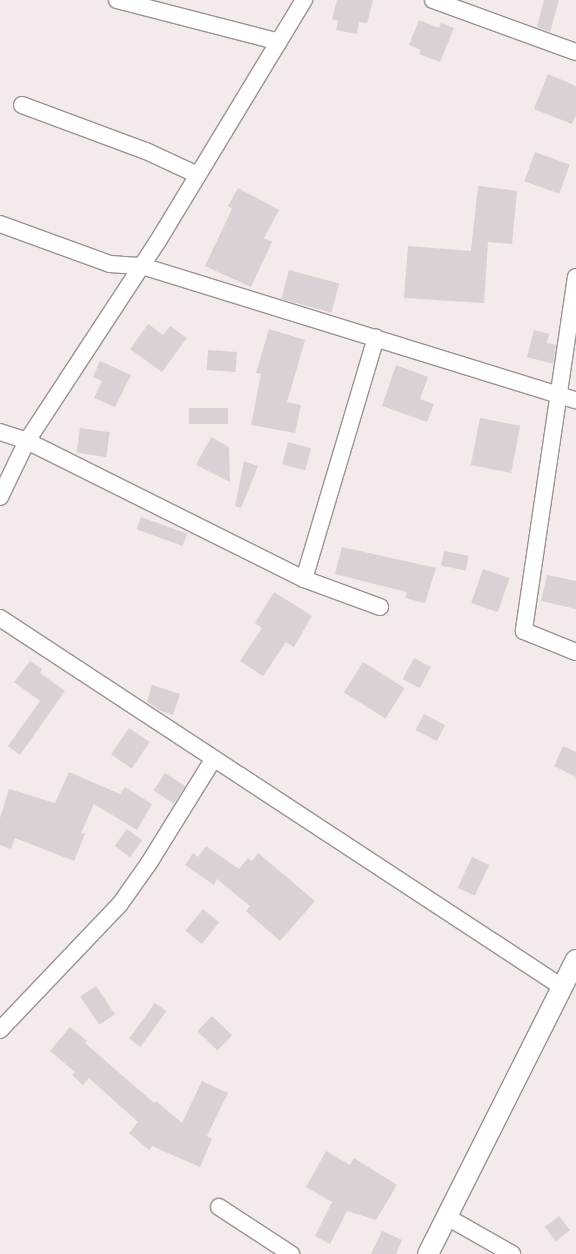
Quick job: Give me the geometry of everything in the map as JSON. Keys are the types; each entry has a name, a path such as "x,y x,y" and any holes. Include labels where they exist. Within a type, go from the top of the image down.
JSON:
{"street":[{"path":"118,0 279,42"},
{"path":"0,497 27,441 142,266 304,0"},
{"path":"433,0 576,52"},
{"path":"22,104 146,151 198,175"},
{"path":"0,224 110,264 142,266 576,400"},
{"path":"576,277 524,631 576,652"},
{"path":"304,579 376,338"},
{"path":"0,432 27,441 304,579 380,607"},
{"path":"0,618 562,987"},
{"path":"0,1030 120,904 149,863 214,758"},
{"path":"428,1254 576,960"},
{"path":"219,1207 291,1254"},
{"path":"447,1217 512,1254"}],"building":[{"path":"337,0 373,0 367,23 359,22 357,34 336,30 338,21 332,19"},
{"path":"544,0 559,0 550,32 537,27"},
{"path":"419,20 439,28 441,23 454,28 440,62 419,54 421,50 409,45"},
{"path":"548,74 576,86 576,115 572,124 534,109"},
{"path":"535,152 570,165 559,194 524,181"},
{"path":"478,186 517,191 512,244 488,242 484,303 404,298 408,246 471,251"},
{"path":"238,188 279,210 264,238 272,242 251,287 205,266 232,209 228,206"},
{"path":"289,270 339,283 331,312 281,299"},
{"path":"148,324 163,335 170,326 187,338 162,372 130,349"},
{"path":"269,329 305,340 287,402 301,405 295,433 251,425 261,374 256,373"},
{"path":"534,330 549,334 547,343 556,345 553,364 527,357"},
{"path":"208,350 237,352 236,372 207,370"},
{"path":"100,361 131,375 115,407 94,398 102,381 93,377"},
{"path":"396,365 428,377 420,399 434,404 427,422 382,406"},
{"path":"189,408 228,408 228,424 189,424"},
{"path":"480,418 520,426 511,473 471,465"},
{"path":"80,428 110,432 106,457 77,453"},
{"path":"211,437 229,447 230,482 196,465"},
{"path":"288,442 311,448 305,470 282,464"},
{"path":"244,461 258,466 241,508 235,506"},
{"path":"141,517 187,534 183,546 137,529"},
{"path":"342,547 436,568 425,603 405,598 407,592 335,574"},
{"path":"444,551 469,556 466,570 441,566"},
{"path":"483,569 509,578 498,612 471,603"},
{"path":"547,575 576,581 576,609 541,601"},
{"path":"274,592 312,616 294,647 286,642 263,676 240,661 262,628 255,623"},
{"path":"414,658 431,667 420,688 403,679"},
{"path":"30,661 42,669 40,673 65,691 20,755 8,746 40,701 14,682"},
{"path":"363,662 405,688 385,718 344,693"},
{"path":"152,685 180,694 173,715 161,711 147,702"},
{"path":"424,714 445,725 437,741 416,730"},
{"path":"129,728 150,742 132,769 111,755"},
{"path":"563,746 576,752 576,777 554,766"},
{"path":"69,772 120,794 125,787 152,804 137,830 94,804 81,833 85,834 74,861 15,838 11,849 0,845 0,818 9,789 55,803"},
{"path":"165,773 185,786 174,804 154,791"},
{"path":"127,829 142,840 130,857 115,846"},
{"path":"206,846 239,869 248,858 252,861 258,853 315,901 280,941 246,911 250,906 217,879 214,885 185,865 193,853 198,857"},
{"path":"472,857 489,865 475,896 458,888"},
{"path":"203,909 219,922 202,944 185,931"},
{"path":"96,986 115,1014 99,1025 80,997"},
{"path":"155,1003 166,1011 140,1047 129,1039"},
{"path":"212,1016 232,1035 218,1051 197,1031"},
{"path":"70,1027 87,1041 85,1043 154,1103 156,1101 182,1123 202,1081 228,1093 207,1136 212,1139 200,1167 152,1146 149,1150 129,1133 138,1122 89,1078 83,1085 72,1075 75,1072 50,1051"},
{"path":"326,1151 350,1165 354,1158 397,1185 376,1220 347,1211 330,1244 315,1236 332,1202 306,1187"},
{"path":"559,1216 570,1230 556,1241 545,1227"},
{"path":"382,1231 402,1240 396,1254 371,1254"}]}
